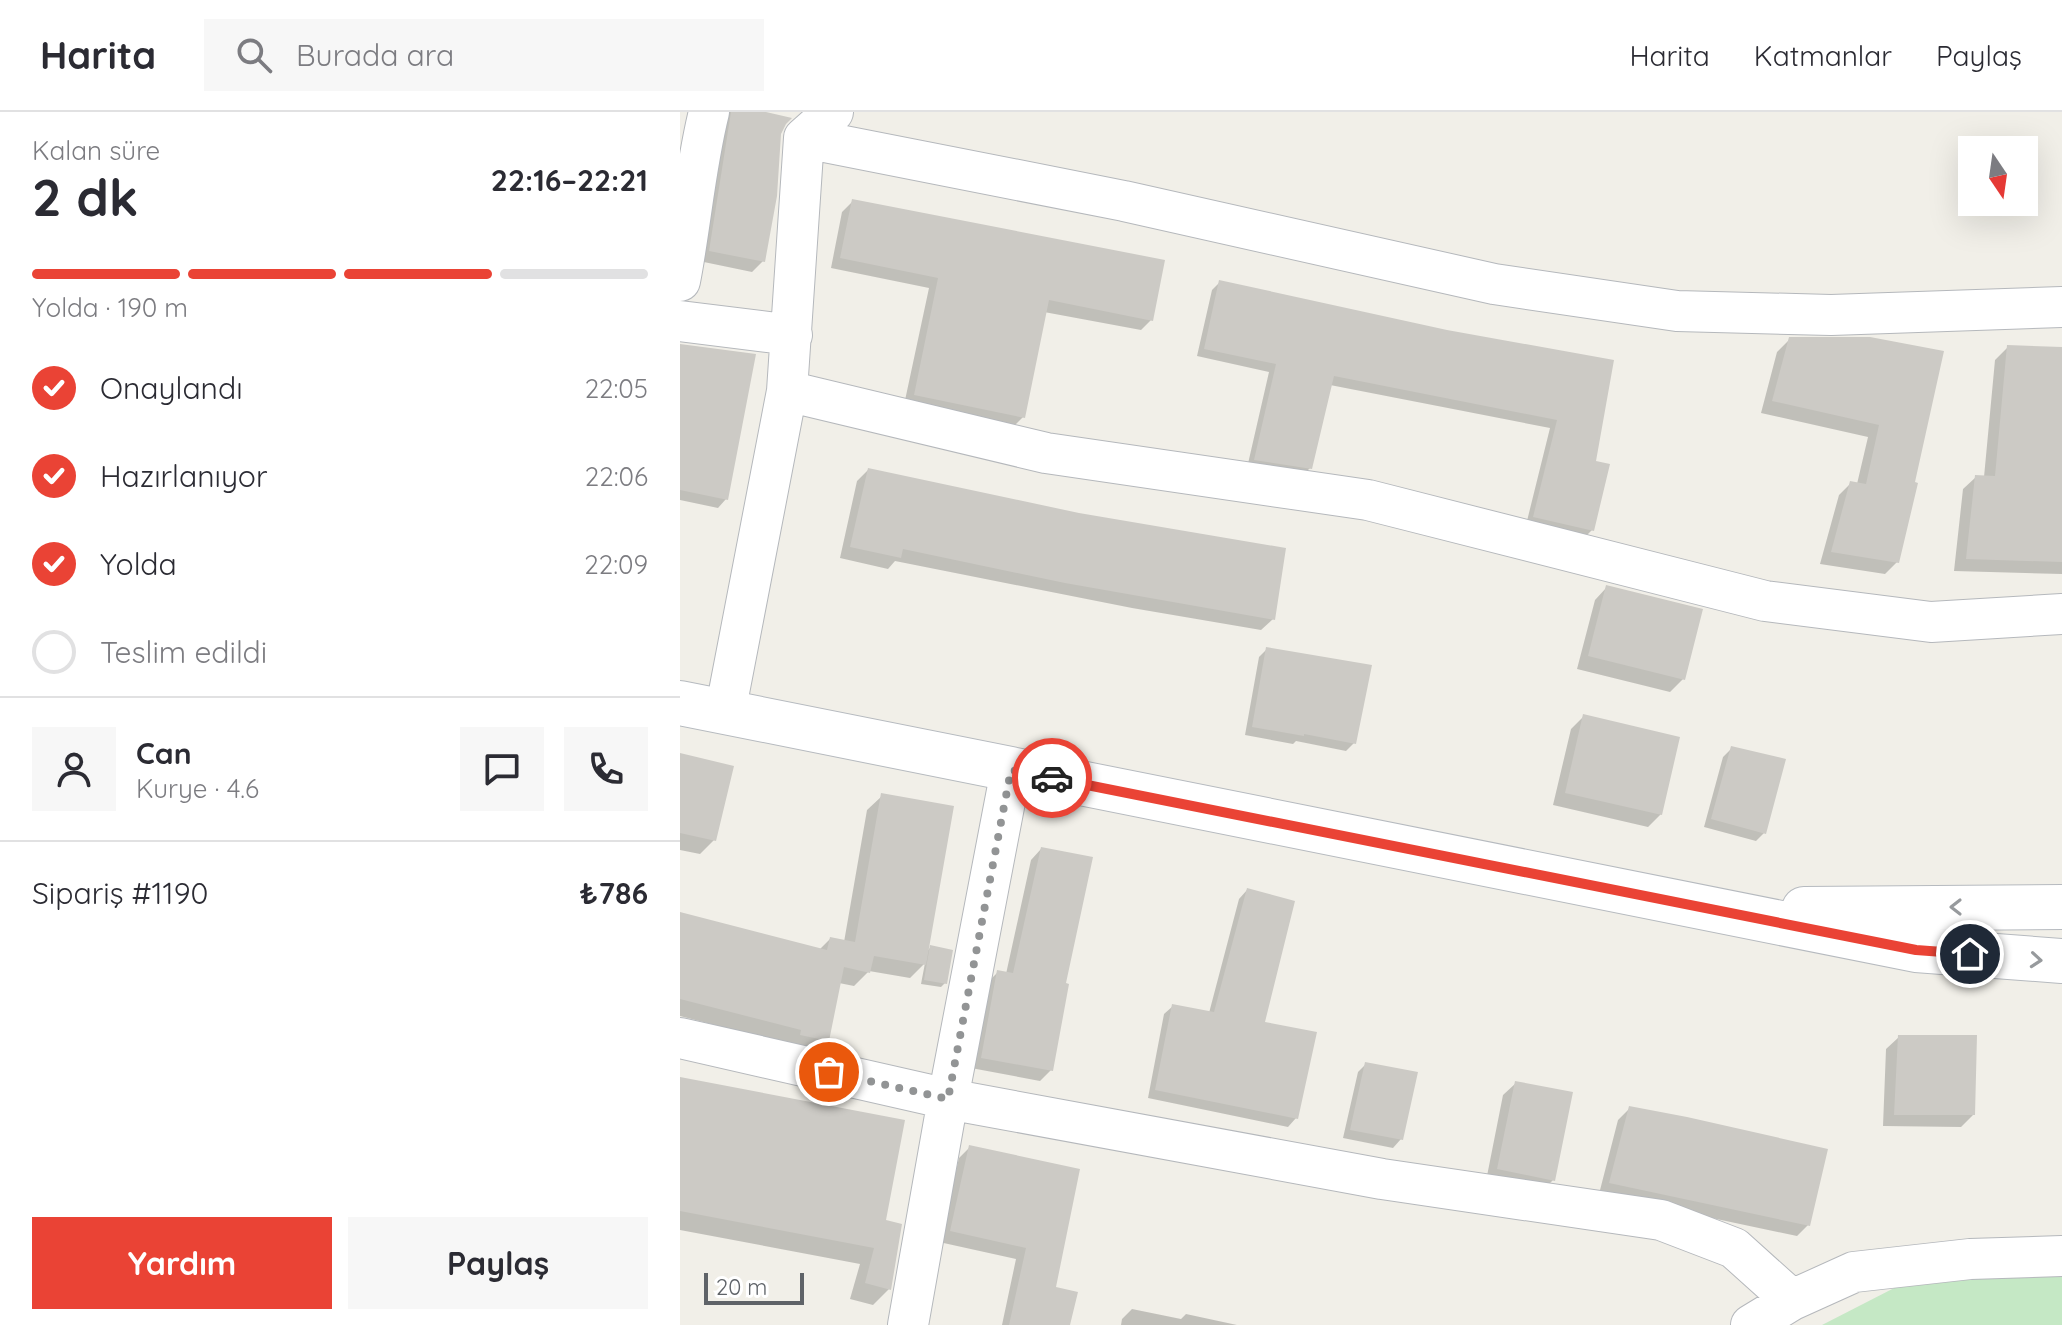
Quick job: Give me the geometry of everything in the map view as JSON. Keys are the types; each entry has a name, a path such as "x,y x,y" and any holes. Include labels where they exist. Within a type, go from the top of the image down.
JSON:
{"main road":[{"path":"680,703 1916,950 2062,961"},
{"path":"1711,909 2062,907"}],"street":[{"path":"680,281 709,112"},
{"path":"725,713 787,391 818,125 1124,201 1494,284 1677,311 1831,315 2062,307"},
{"path":"680,321 792,335"},
{"path":"787,391 1046,453 1368,500 1765,601 1931,622 2062,614"},
{"path":"908,1325 1011,770"},
{"path":"680,1038 948,1099 1382,1179 1661,1220 1734,1248 1792,1300"},
{"path":"1751,1325 1792,1300 1854,1272 1970,1259 2062,1256"}],"green space":[{"path":"2062,1273 2062,1325 1822,1325 1902,1284"}],"building":[{"path":"731,112 766,112 792,118 781,134 777,196 765,262 709,251"},
{"path":"852,199 1165,260 1153,321 1049,300 1025,418 914,395 938,278 840,258"},
{"path":"1219,280 1447,330 1614,360 1596,461 1610,464 1594,531 1533,517 1557,420 1334,376 1312,469 1254,460 1276,364 1204,349"},
{"path":"1789,337 1870,337 1944,351 1899,563 1831,552 1850,481 1866,484 1879,425 1772,401"},
{"path":"680,344 756,354 728,500 680,490"},
{"path":"2007,345 2062,347 2062,562 1966,559 1975,475 1995,476"},
{"path":"868,468 1079,513 1286,548 1275,620 1065,583 903,549 901,558 850,547"},
{"path":"1606,585 1703,609 1685,680 1588,656"},
{"path":"1266,647 1372,665 1356,744 1252,727"},
{"path":"1583,714 1680,737 1662,815 1565,793"},
{"path":"1731,746 1786,759 1766,834 1711,819"},
{"path":"680,753 734,766 716,841 680,833"},
{"path":"881,793 954,806 926,965 874,956 870,973 844,967 829,1041 800,1035 801,1030 680,999 680,912 827,950 830,937 855,942"},
{"path":"1041,847 1093,857 1066,983 1069,984 1053,1071 981,1058 997,970 1013,973"},
{"path":"1247,888 1295,901 1265,1022 1317,1032 1298,1119 1155,1090 1172,1004 1214,1012"},
{"path":"930,945 953,950 947,984 924,980"},
{"path":"1898,1035 1977,1035 1975,1115 1894,1115"},
{"path":"1365,1062 1418,1072 1403,1140 1350,1130"},
{"path":"680,1077 905,1120 886,1220 902,1224 891,1290 865,1283 874,1248 680,1211"},
{"path":"1515,1081 1573,1092 1555,1181 1497,1169"},
{"path":"1629,1106 1828,1149 1810,1226 1609,1183"},
{"path":"969,1145 1080,1169 1056,1287 1078,1292 1070,1325 1009,1325 1026,1248 950,1231"}],"way so far":[{"path":"829,1072 948,1099 1011,770 1052,778"}],"route":[{"path":"1052,778 1916,950 1970,954"}]}
